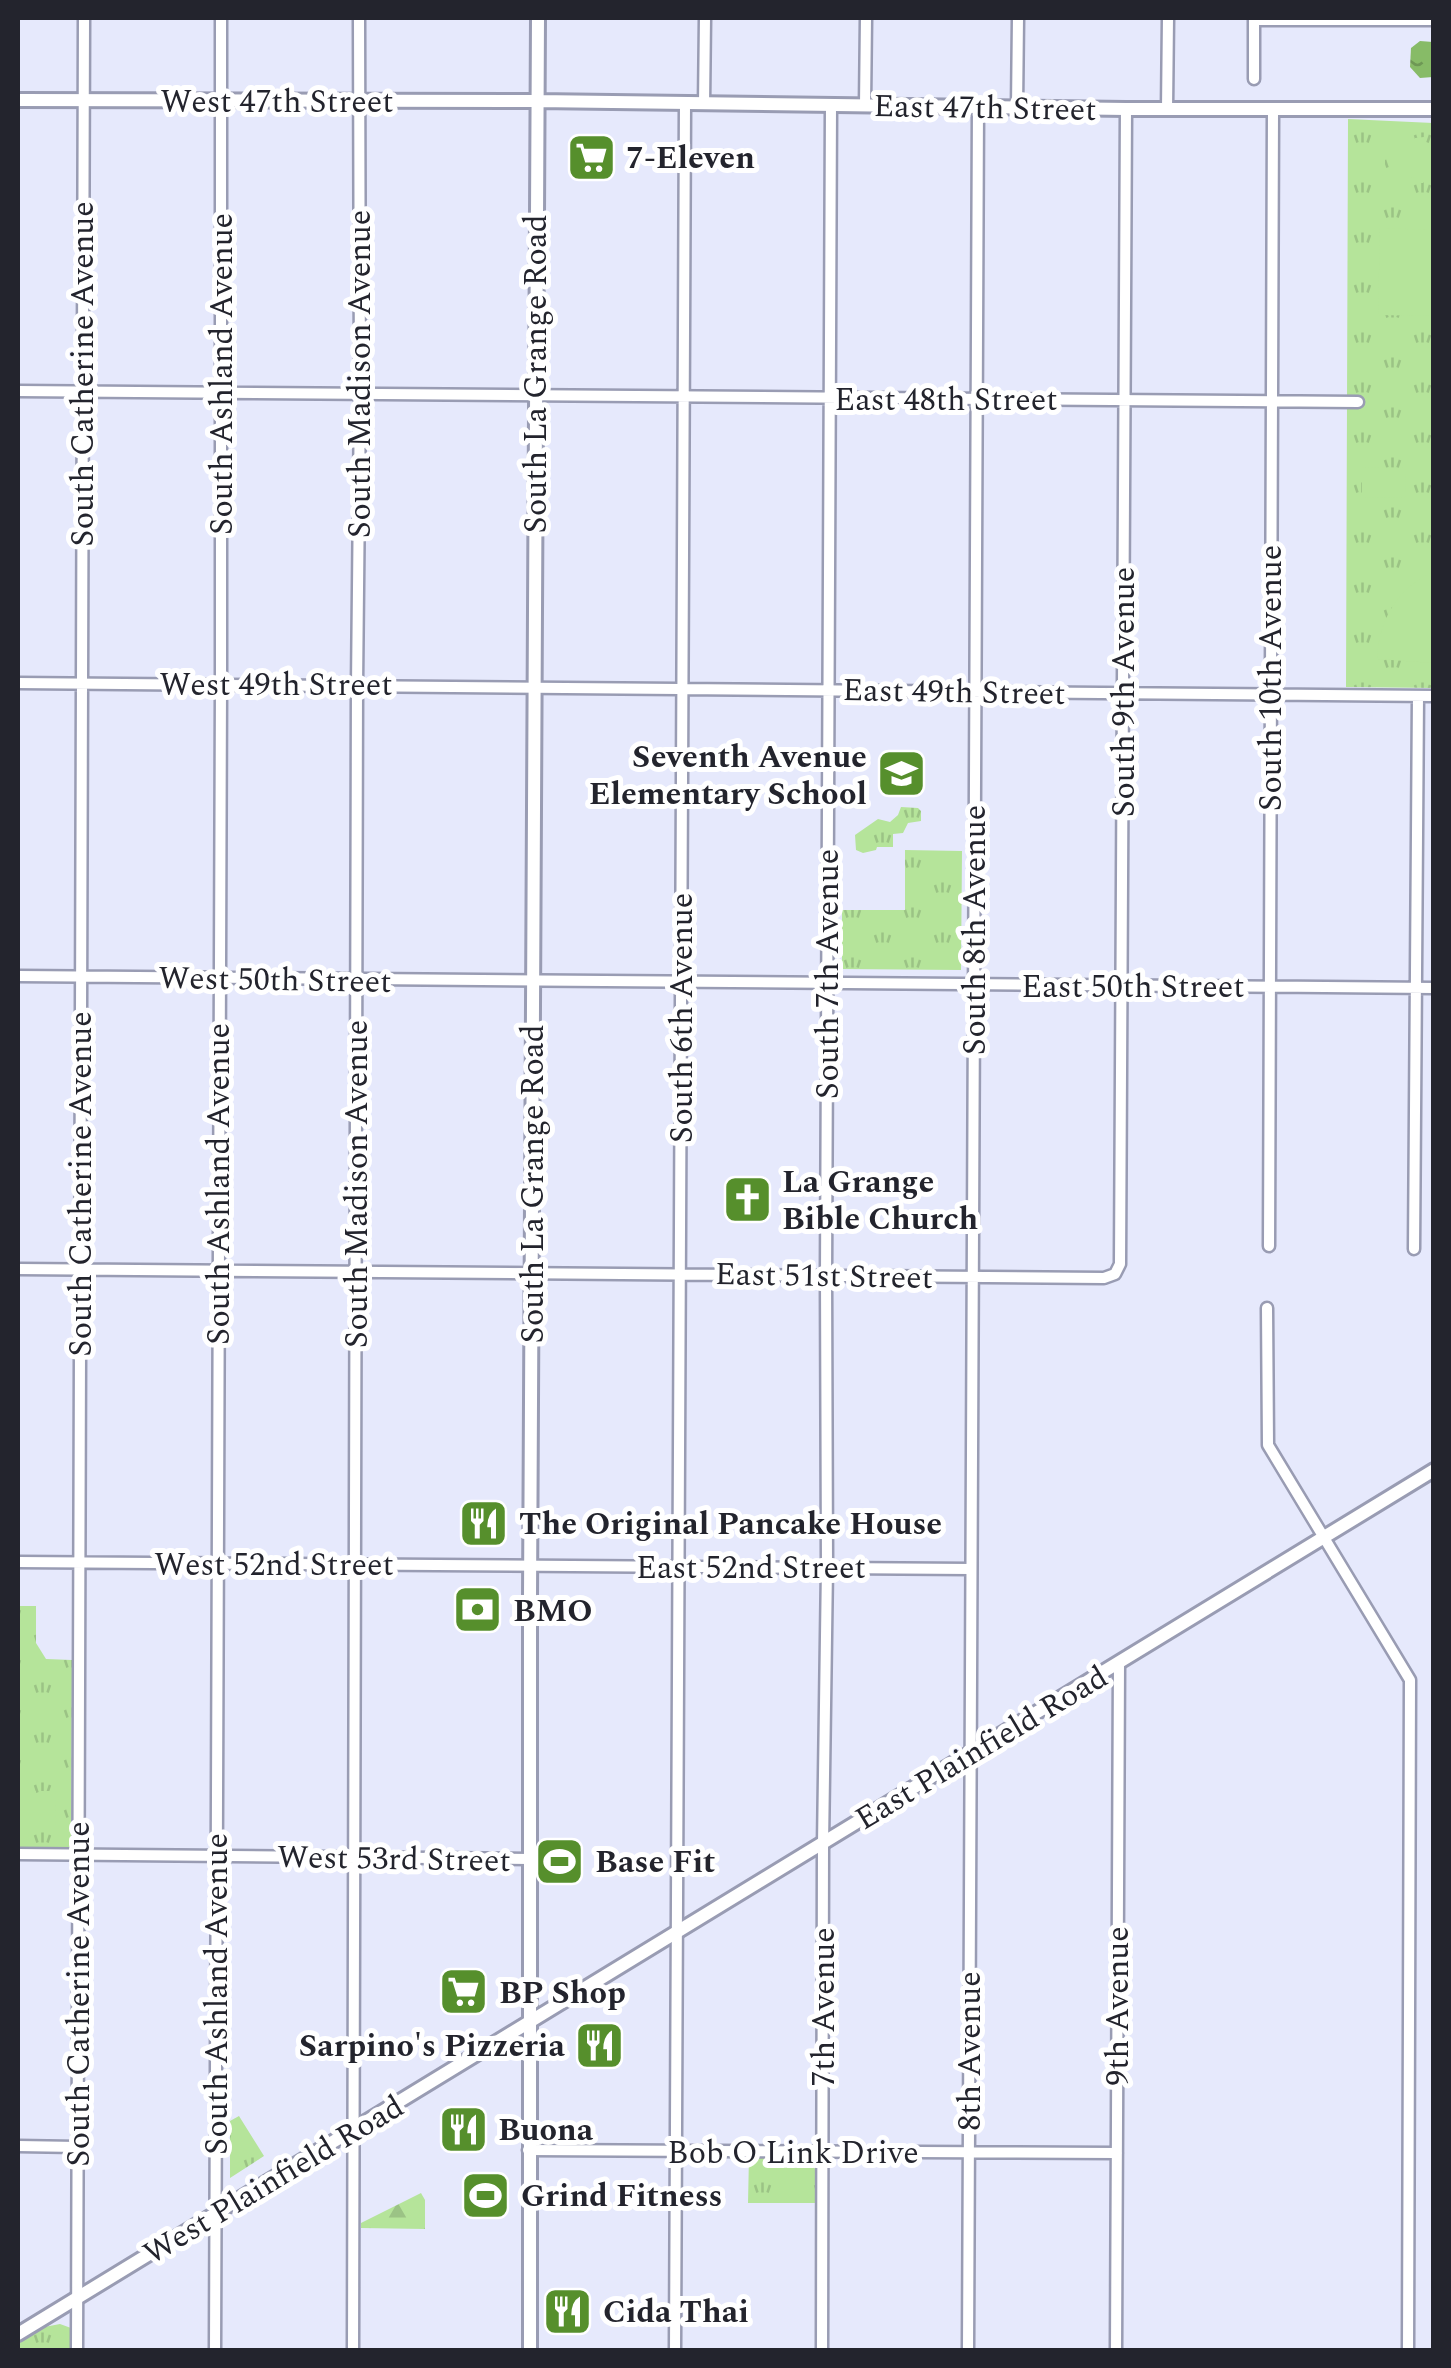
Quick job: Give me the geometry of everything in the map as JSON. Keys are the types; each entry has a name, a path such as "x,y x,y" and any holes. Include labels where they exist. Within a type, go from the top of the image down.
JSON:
{"main road":[{"name":"South La Grange Road","path":"530,2350 538,18"},
{"name":"West 47th Street","path":"18,100 537,102"},
{"name":"East 47th Street","path":"537,102 1434,109"},
{"name":"East Plainfield Road","path":"529,2024 1434,1470"},
{"name":"West Plainfield Road","path":"18,2334 529,2024"}],"street":[{"name":"South Catherine Avenue","path":"77,2350 84,18"},
{"name":"South Ashland Avenue","path":"215,2350 221,18"},
{"name":"South Madison Avenue","path":"353,2350 359,18"},
{"path":"704,104 705,18"},
{"path":"865,105 866,18"},
{"path":"1016,107 1018,18"},
{"path":"1167,109 1168,18"},
{"path":"1254,79 1254,19 1434,20"},
{"name":"South 6th Avenue","path":"675,2350 685,104"},
{"name":"South 7th Avenue","path":"822,1844 827,1567 831,105"},
{"name":"South 8th Avenue","path":"972,1752 978,107"},
{"name":"South 9th Avenue","path":"1115,1274 1120,1264 1123,986 1126,109"},
{"name":"South 10th Avenue","path":"1268,1246 1273,110"},
{"name":"East 48th Street","path":"18,391 1358,402"},
{"name":"West 49th Street","path":"18,682 534,686"},
{"name":"East 49th Street","path":"534,686 1434,696"},
{"path":"1414,1249 1418,696"},
{"name":"West 50th Street","path":"18,976 532,982"},
{"name":"East 50th Street","path":"532,982 1434,988"},
{"name":"East 51st Street","path":"18,1269 1104,1278 1115,1274"},
{"path":"1267,1308 1268,1444 1410,1680 1408,2350"},
{"name":"West 52nd Street","path":"18,1562 530,1565"},
{"name":"East 52nd Street","path":"530,1565 972,1569"},
{"name":"9th Avenue","path":"1116,2350 1119,1662"},
{"name":"8th Avenue","path":"968,2350 972,1752"},
{"name":"7th Avenue","path":"822,1844 822,2350"},
{"name":"West 53rd Street","path":"18,1854 530,1859"},
{"path":"18,2146 76,2147"},
{"name":"Bob O Link Drive","path":"528,2150 1117,2154"}],"green space":[{"path":"1348,119 1433,123 1433,688 1346,687"},
{"path":"1424,137 1427,178 1423,178 1423,183 1414,183 1411,143"},
{"path":"1369,143 1385,143 1385,177 1369,177"},
{"path":"1390,143 1406,143 1406,177 1390,177"},
{"path":"1380,228 1433,230 1433,316 1378,315"},
{"path":"1362,467 1406,468 1405,498 1362,497"},
{"path":"1433,572 1433,663 1377,659 1392,607 1409,587"},
{"path":"901,807 918,808 921,821 908,823 903,833 893,834 893,847 877,847 863,853 856,850 855,835 878,819 890,822"},
{"path":"905,850 962,851 961,970 842,969 842,910 905,910"},
{"path":"18,1606 36,1606 36,1643 46,1659 72,1660 71,1848 18,1847"},
{"path":"20,1791 36,1791 36,1825 20,1825"},
{"path":"40,1791 56,1791 55,1825 40,1825"},
{"path":"239,2116 264,2156 230,2178 230,2121"},
{"path":"749,2156 810,2158 815,2169 815,2203 748,2203"},
{"path":"421,2193 425,2200 425,2229 361,2228 361,2223"},
{"path":"60,2324 71,2328 71,2350 18,2350 18,2341 39,2328"}],"water":[{"path":"1420,41 1433,42 1433,77 1420,78 1410,67 1411,48"}],"place":[{"name":"7-Eleven","path":"591,157"},
{"name":"Seventh Avenue Elementary School","path":"902,774"},
{"name":"La Grange Bible Church","path":"747,1199"},
{"name":"The Original Pancake House","path":"484,1523"},
{"name":"BMO","path":"478,1610"},
{"name":"Base Fit","path":"560,1861"},
{"name":"BP Shop","path":"464,1992"},
{"name":"Sarpino's Pizzeria","path":"600,2045"},
{"name":"Buona","path":"463,2129"},
{"name":"Grind Fitness","path":"486,2195"},
{"name":"Cida Thai","path":"568,2311"}]}
